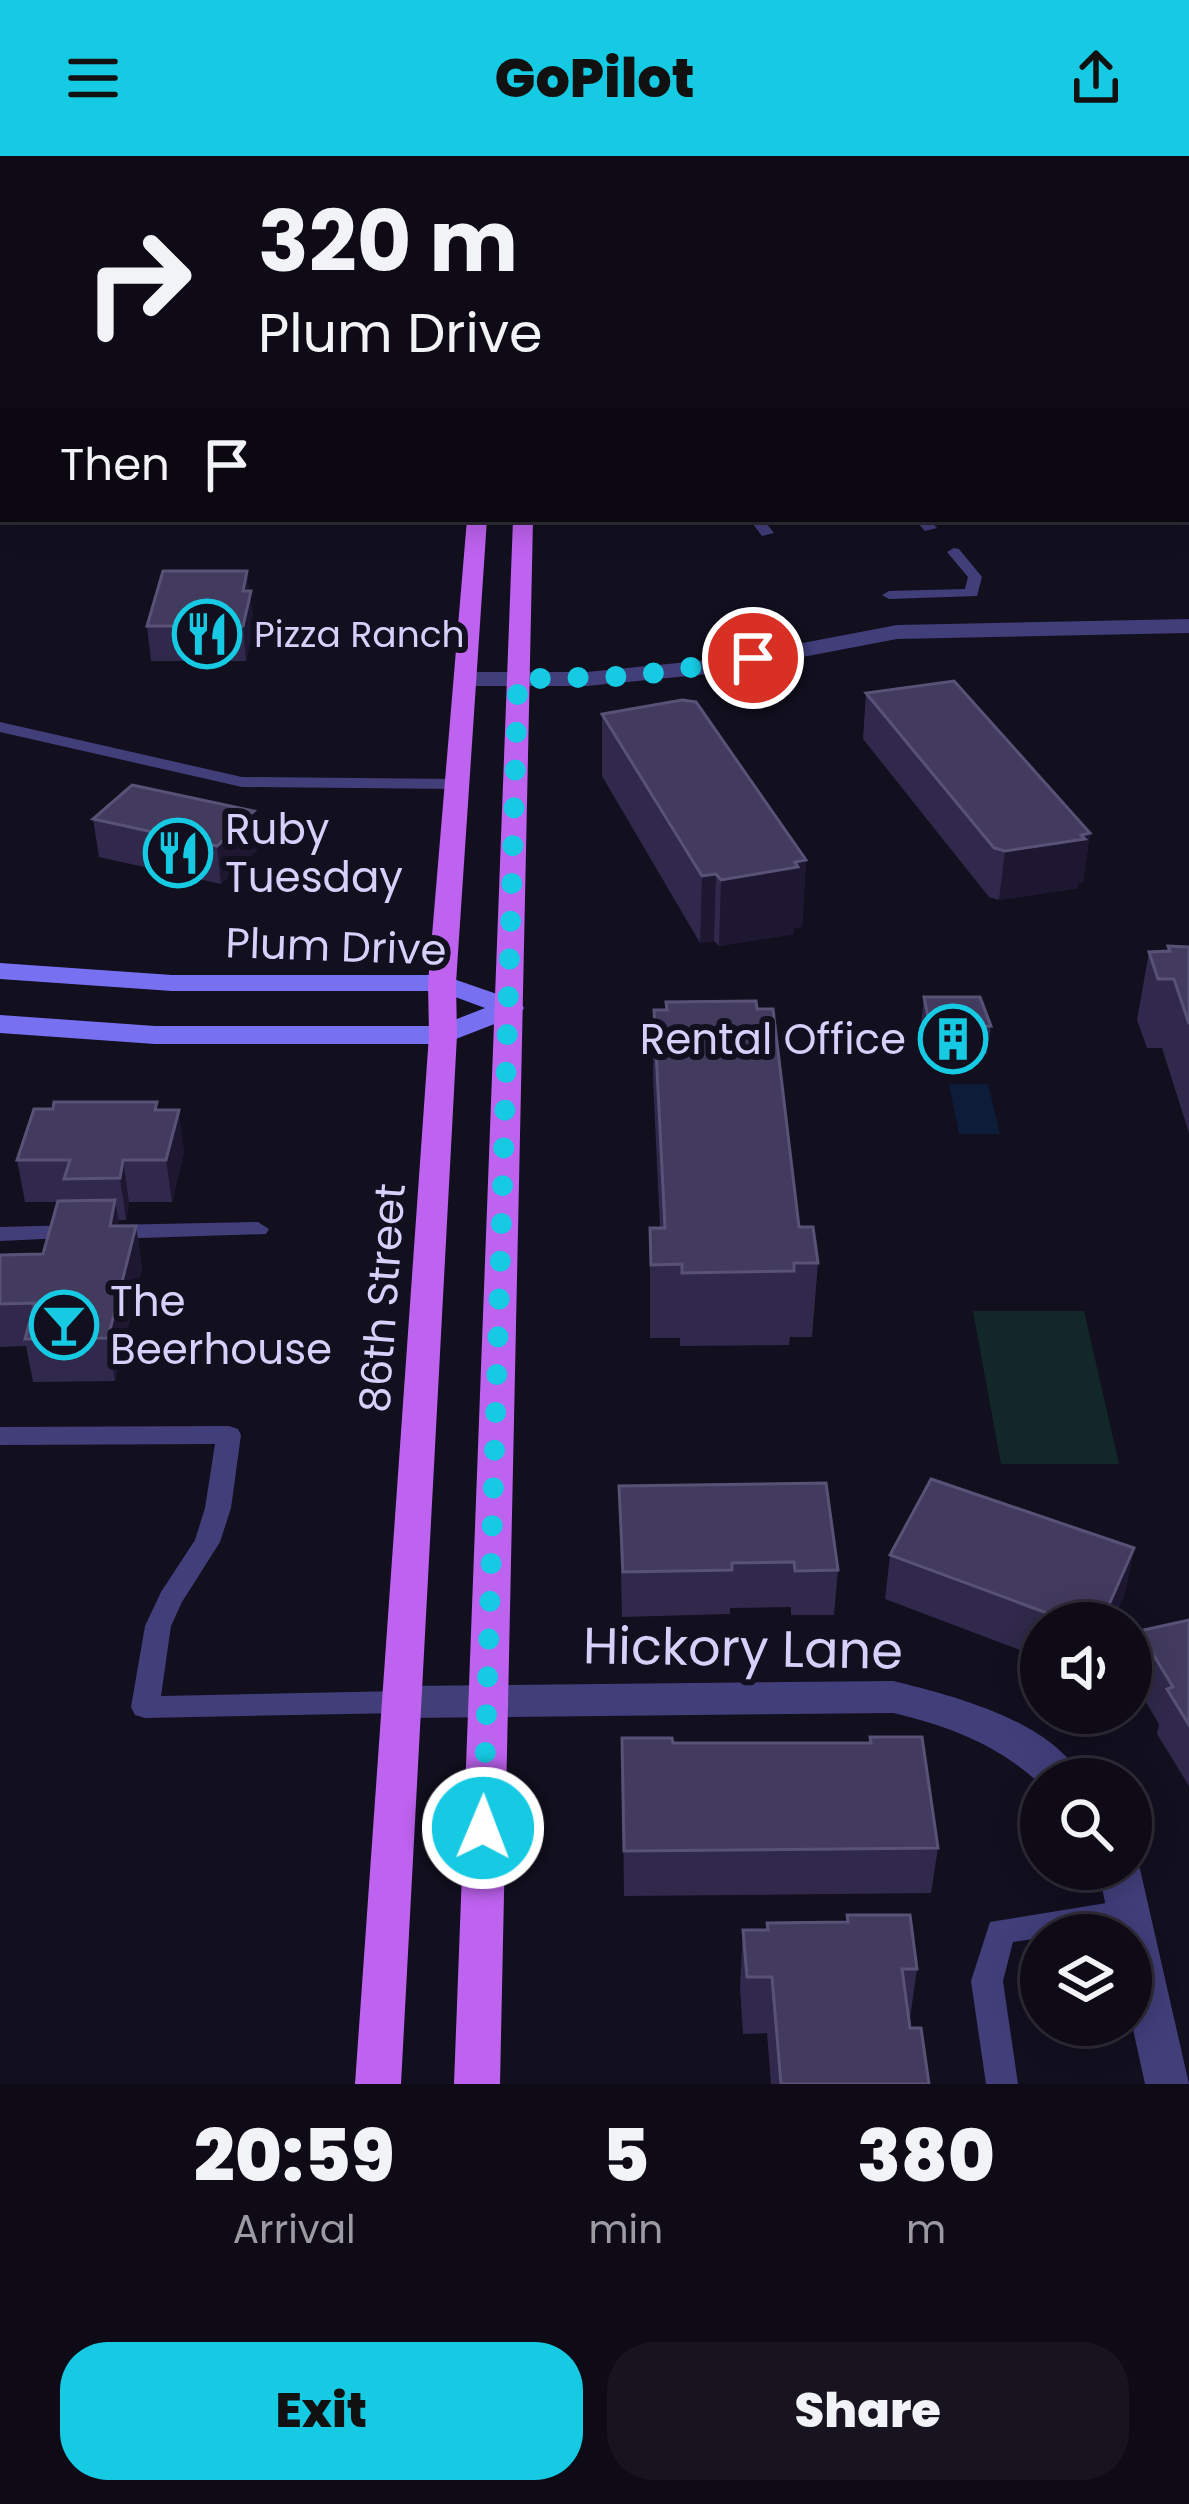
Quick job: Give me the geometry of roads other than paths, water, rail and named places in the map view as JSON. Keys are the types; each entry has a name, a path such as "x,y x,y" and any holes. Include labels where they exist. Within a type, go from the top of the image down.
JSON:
{"main road":[{"name":"86th Street","path":"378,2084 443,1035 442,983 478,522"},
{"path":"477,2084 523,522"}],"street":[{"path":"466,679 587,679 718,666 897,632 1189,626"},
{"name":"Plum Drive","path":"0,971 172,983 442,983 510,1008"},
{"name":"Plum Drive","path":"0,1024 155,1035 443,1035 510,1008"},
{"name":"Hickory Lane","path":"401,1702 893,1697 944,1708 997,1729 1035,1758"},
{"path":"1125,1890 1168,2084"}],"lane":[{"path":"758,522 767,533"},
{"path":"890,595 972,592 976,586 969,567 954,553"},
{"path":"931,590 957,595"},
{"path":"0,727 242,782 458,784"},
{"path":"0,1234 258,1229"},
{"path":"0,1436 229,1435 218,1508 207,1542 158,1626 145,1707 401,1702"},
{"path":"1002,2084 987,1981 1001,1930 1122,1890"}],"water":[{"path":"949,1084 988,1084 1000,1134 959,1134"}],"place":[{"name":"Pizza Ranch","path":"207,634"},
{"name":"Ruby Tuesday","path":"178,853"},
{"name":"Rental Office","path":"953,1039"},
{"name":"The Beerhouse","path":"64,1325"}]}
